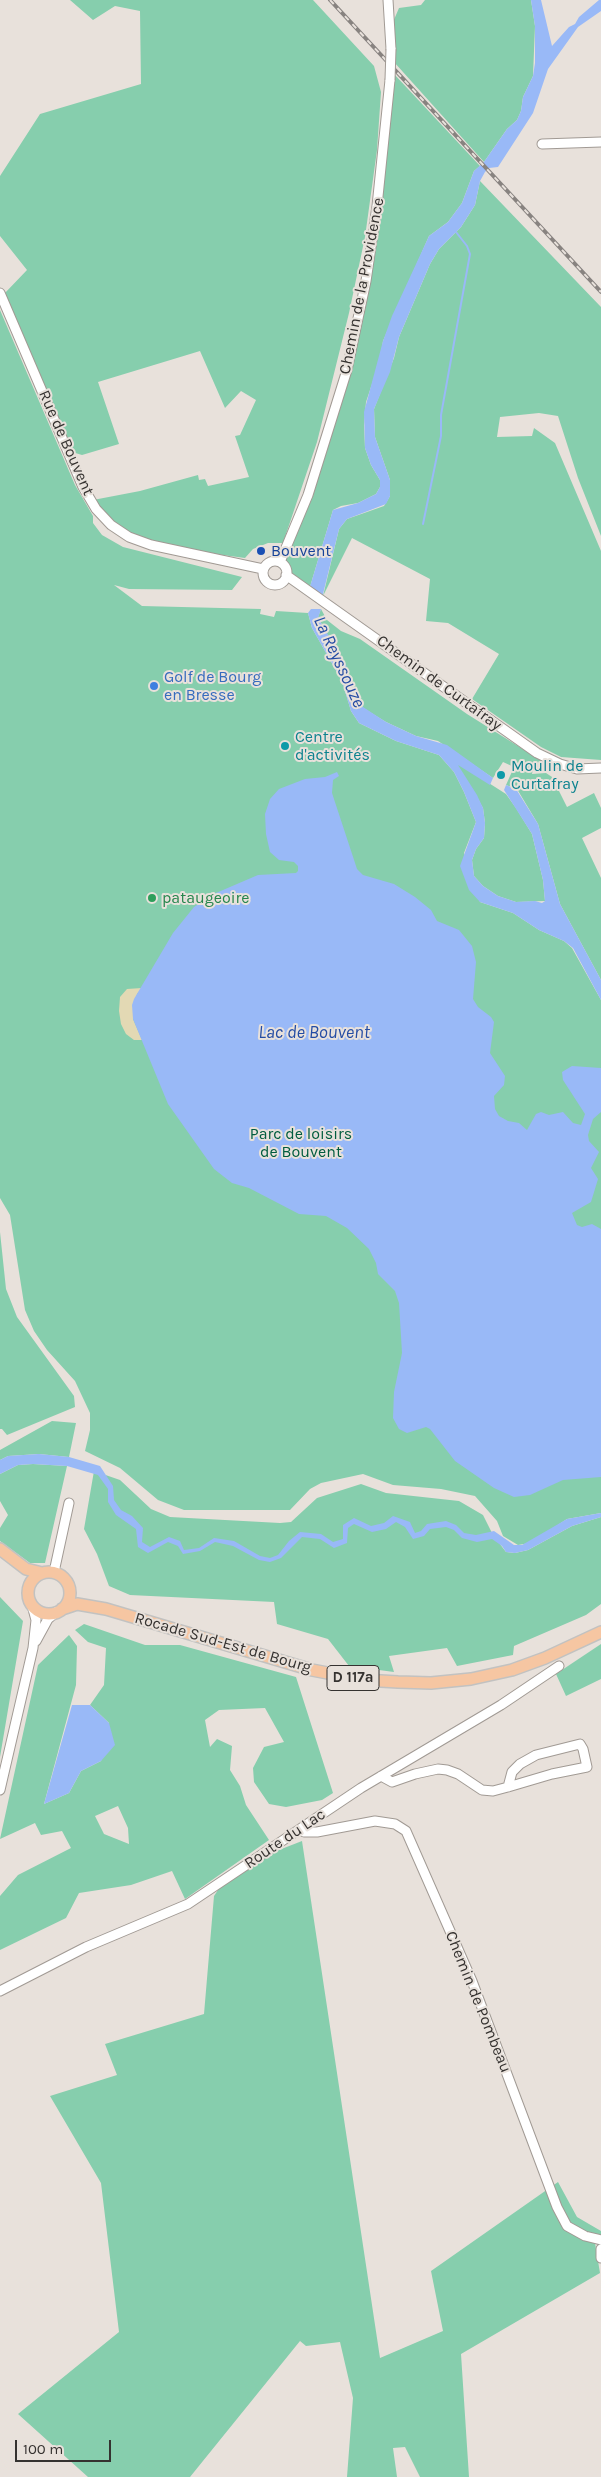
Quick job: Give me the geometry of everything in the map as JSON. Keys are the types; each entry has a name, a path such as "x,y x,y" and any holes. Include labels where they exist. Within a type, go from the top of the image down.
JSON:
{"main road":[{"path":"0,1549 14,1561 35,1572 54,1572 65,1579 68,1585 69,1598 59,1610 43,1613 32,1605 28,1589 14,1561"},
{"path":"28,1589 32,1580 42,1573"},
{"name":"Rocade Sud-Est de Bourg","path":"68,1585 83,1599 106,1609"},
{"name":"Rocade Sud-Est de Bourg","path":"59,1610 77,1604 106,1609 312,1670 364,1680 398,1682 432,1683 512,1670 545,1658 601,1632"}],"street":[{"name":"Chemin de la Providence","path":"280,562 308,495 347,370 366,281 377,206 390,80 391,49 388,0"},
{"path":"542,144 601,142"},
{"name":"Rue de Bouvent","path":"0,293 83,487 96,509 111,525 129,537 151,544 263,569"},
{"path":"272,561 280,562 286,569 286,576 279,584 270,584 263,577 263,569 272,561"},
{"name":"Chemin de Curtafray","path":"286,576 537,753 560,764 577,769 601,768"},
{"path":"54,1572 69,1503"},
{"path":"0,1790 33,1648 36,1620 32,1605"},
{"path":"33,1648 48,1619 59,1610"},
{"name":"Route du Lac","path":"0,1991 86,1947 182,1907 381,1776 501,1705 559,1666"},
{"path":"381,1776 392,1782 438,1769 458,1774 482,1790 508,1787 552,1774 587,1767 583,1749 580,1744 536,1754 520,1764 512,1772 508,1787"},
{"name":"Chemin de Pombeau","path":"299,1830 316,1832 375,1821 395,1824 406,1831 472,1981 557,2207 567,2226 585,2236 601,2240"},
{"path":"601,2249 601,2258"}],"green space":[{"path":"70,0 313,0 374,66 381,92 377,150 365,237 349,313 317,442 283,543 268,543 253,549 245,558 193,551 139,538 113,524 93,500 140,491 198,475 199,480 205,479 208,486 249,477 235,436 240,435 256,400 241,391 225,408 200,351 98,382 119,444 82,455 72,452 4,294 27,270 0,236 0,176 40,114 141,84 140,11 115,6 93,20"},
{"path":"425,0 531,0 535,26 533,76 523,97 521,111 517,120 507,129 484,162 394,62 393,22 399,8 421,5"},
{"path":"394,74 480,166 474,171 462,203 448,222 429,236 383,341 380,360 366,402 364,425 365,448 371,465 380,480 380,487 376,494 358,503 341,506 333,510 309,590 289,574 285,560 313,496 358,339 376,243"},
{"path":"480,181 601,307 601,536 578,478 558,416 539,413 500,417 497,437 532,436 534,428 555,443 601,551 601,760 561,757 541,747 472,699 499,654 448,623 426,621 430,579 352,538 323,596 339,529 347,519 384,506 390,496 390,480 375,437 374,409 394,358 399,337 430,264 439,249 461,227 475,205"},
{"name":"Parc de loisirs de Bouvent","path":"0,310 75,485 93,516 93,523 102,535 123,547 242,577 232,590 129,589 114,585 142,606 261,609 260,614 274,617 276,611 308,613 312,628 342,681 351,711 359,723 396,741 439,755 454,772 476,822 464,853 480,902 513,913 539,930 564,941 572,948 601,1000 601,1513 567,1519 530,1543 518,1545 503,1536 497,1521 475,1496 441,1489 393,1485 363,1474 321,1483 310,1489 290,1510 184,1510 158,1500 120,1468 85,1451 90,1430 90,1413 75,1381 47,1350 34,1331 25,1310 10,1215 0,1198"},
{"path":"321,609 327,620 341,631 360,639 467,714 545,763 543,768 533,769 532,774 546,773 552,777 567,807 594,793 601,808 601,828 582,838 601,878 601,980 560,904 538,824 517,789 506,785 514,767 503,762 493,778 438,741 416,736 386,722 363,708 354,695 350,678 318,617"},
{"path":"459,764 506,794 516,808 532,834 543,880 545,901 516,902 498,896 483,886 474,876 472,860 476,849 484,838 483,808 457,765"},
{"path":"0,1232 6,1289 17,1317 74,1396 75,1407 7,1435 0,1429"},
{"path":"52,1421 76,1423 69,1457 39,1454 8,1456 0,1460 0,1450"},
{"path":"18,1465 67,1466 45,1563 30,1563 0,1541 0,1528 8,1515 0,1501 0,1474"},
{"path":"94,1471 120,1480 151,1509 170,1517 291,1522 317,1498 361,1484 386,1493 459,1501 483,1515 493,1535 506,1552 515,1553 528,1550 572,1526 601,1517 601,1604 586,1615 514,1646 513,1655 457,1666 447,1648 389,1656 394,1672 349,1666 328,1639 277,1624 274,1602 130,1595 109,1586 97,1554 84,1529"},
{"path":"0,1597 23,1621 0,1757"},
{"path":"84,1624 145,1645 180,1645 296,1677 333,1793 322,1800 286,1807 269,1804 254,1782 253,1768 264,1747 284,1742 265,1708 219,1710 205,1720 210,1747 217,1739 232,1746 230,1770 240,1786 246,1805 269,1840 185,1899 172,1871 131,1885 79,1893 66,1918 0,1950 0,1896 18,1875 71,1848 62,1831 41,1835 35,1823 0,1839 38,1665 69,1635 77,1646 76,1685 44,1804 69,1793 81,1771 101,1761 109,1723 90,1705 104,1685 106,1648 88,1642 75,1630","holes":["118,1806 128,1828 129,1844 104,1834 95,1816"]},
{"path":"601,1644 601,1679 566,1696 556,1674"},
{"path":"302,1841 380,2358 443,2331 431,2271 558,2182 577,2217 601,2231 601,2239 595,2243 600,2273 461,2354 469,2477 420,2477 405,2447 393,2448 397,2477 347,2477 353,2398 340,2342 306,2346 300,2341 190,2477 88,2477 18,2414 119,2332 101,2183 50,2096 117,2075 105,2044 204,2014 214,1896 222,1884 261,1857"}],"sand":[{"path":"142,988 137,994 133,1019 142,1040 134,1040 126,1034 121,1024 119,1011 120,997 127,989"}],"water":[{"path":"531,0 541,0 552,46 569,27 575,24 579,17 599,0 601,0 601,11 578,27 548,69 533,113 498,167 489,168 485,172 480,181 475,205 461,227 439,249 430,264 399,337 390,372 374,409 375,437 390,480 390,496 386,504 347,519 339,529 322,598 309,590 333,510 358,503 376,494 380,487 380,480 371,465 365,448 364,412 383,341 392,316 429,236 448,222 462,203 474,171 484,162 507,129 517,120 521,111 523,97 533,76 535,63 535,26"},
{"name":"La Reyssouze","path":"311,609 321,609 318,618 346,665 354,695 363,707 386,722 416,736 447,745 493,778 490,785 458,765 483,808 484,838 476,849 472,860 474,876 483,886 498,896 516,902 535,901 542,903 545,901 543,880 532,834 504,790 506,785 516,789 538,824 560,904 601,980 601,1000 573,948 564,941 539,930 513,913 480,902 469,890 460,866 476,822 454,772 439,755 396,741 359,723 351,711 342,681 312,628 308,613"},
{"name":"Lac de Bouvent","path":"337,772 339,776 333,780 332,793 357,869 363,875 394,884 415,897 431,910 437,921 459,930 472,946 476,962 473,999 478,1007 491,1017 494,1022 490,1053 505,1076 504,1085 494,1096 495,1109 499,1116 508,1121 519,1123 527,1130 536,1114 541,1112 549,1115 563,1112 573,1123 581,1125 585,1114 563,1080 562,1072 572,1066 601,1068 601,1112 593,1119 588,1135 589,1141 599,1152 591,1168 598,1179 591,1202 572,1213 577,1225 582,1227 592,1224 601,1229 601,1477 563,1480 530,1495 514,1497 494,1488 455,1461 430,1429 426,1427 407,1433 399,1429 393,1418 394,1392 402,1353 399,1303 395,1291 378,1274 376,1263 369,1249 347,1228 326,1216 299,1214 249,1188 232,1183 214,1169 168,1104 133,1019 132,1005 134,999 173,933 194,907 216,893 258,875 296,873 298,871 298,866 294,862 279,860 270,852 266,834 265,814 270,799 279,789 305,779 325,777"},
{"path":"39,1454 69,1457 100,1466 113,1486 114,1500 121,1510 132,1516 143,1528 142,1542 150,1547 169,1537 180,1541 184,1550 199,1548 214,1538 234,1541 260,1556 270,1558 278,1555 289,1541 300,1532 321,1534 333,1542 343,1539 343,1525 354,1518 371,1526 384,1523 393,1516 410,1522 415,1533 421,1531 427,1524 446,1521 456,1525 464,1533 476,1535 494,1531 514,1545 522,1545 567,1519 601,1513 601,1517 572,1526 528,1550 515,1553 506,1552 502,1546 492,1539 477,1542 462,1538 454,1530 446,1527 430,1529 424,1536 413,1539 405,1527 396,1522 386,1529 372,1532 354,1524 348,1528 347,1543 334,1548 320,1539 302,1537 281,1558 270,1562 259,1560 233,1546 215,1542 200,1551 183,1554 178,1546 168,1542 148,1553 138,1547 136,1529 116,1515 108,1502 108,1489 98,1475 67,1466 33,1464 18,1465 0,1474 0,1460 8,1456"},
{"path":"72,1705 90,1705 109,1723 115,1745 101,1761 81,1771 69,1793 44,1804"}],"waterway":[{"path":"423,524 441,436 441,415 470,254 467,246 456,232"}],"railway":[{"path":"330,0 601,292"}],"place":[{"name":"Bouvent","path":"261,551"},
{"name":"Golf de Bourg en Bresse","path":"154,686"},
{"name":"Centre d'activités","path":"285,746"},
{"name":"Moulin de Curtafray","path":"501,775"},
{"name":"pataugeoire","path":"152,898"}]}
